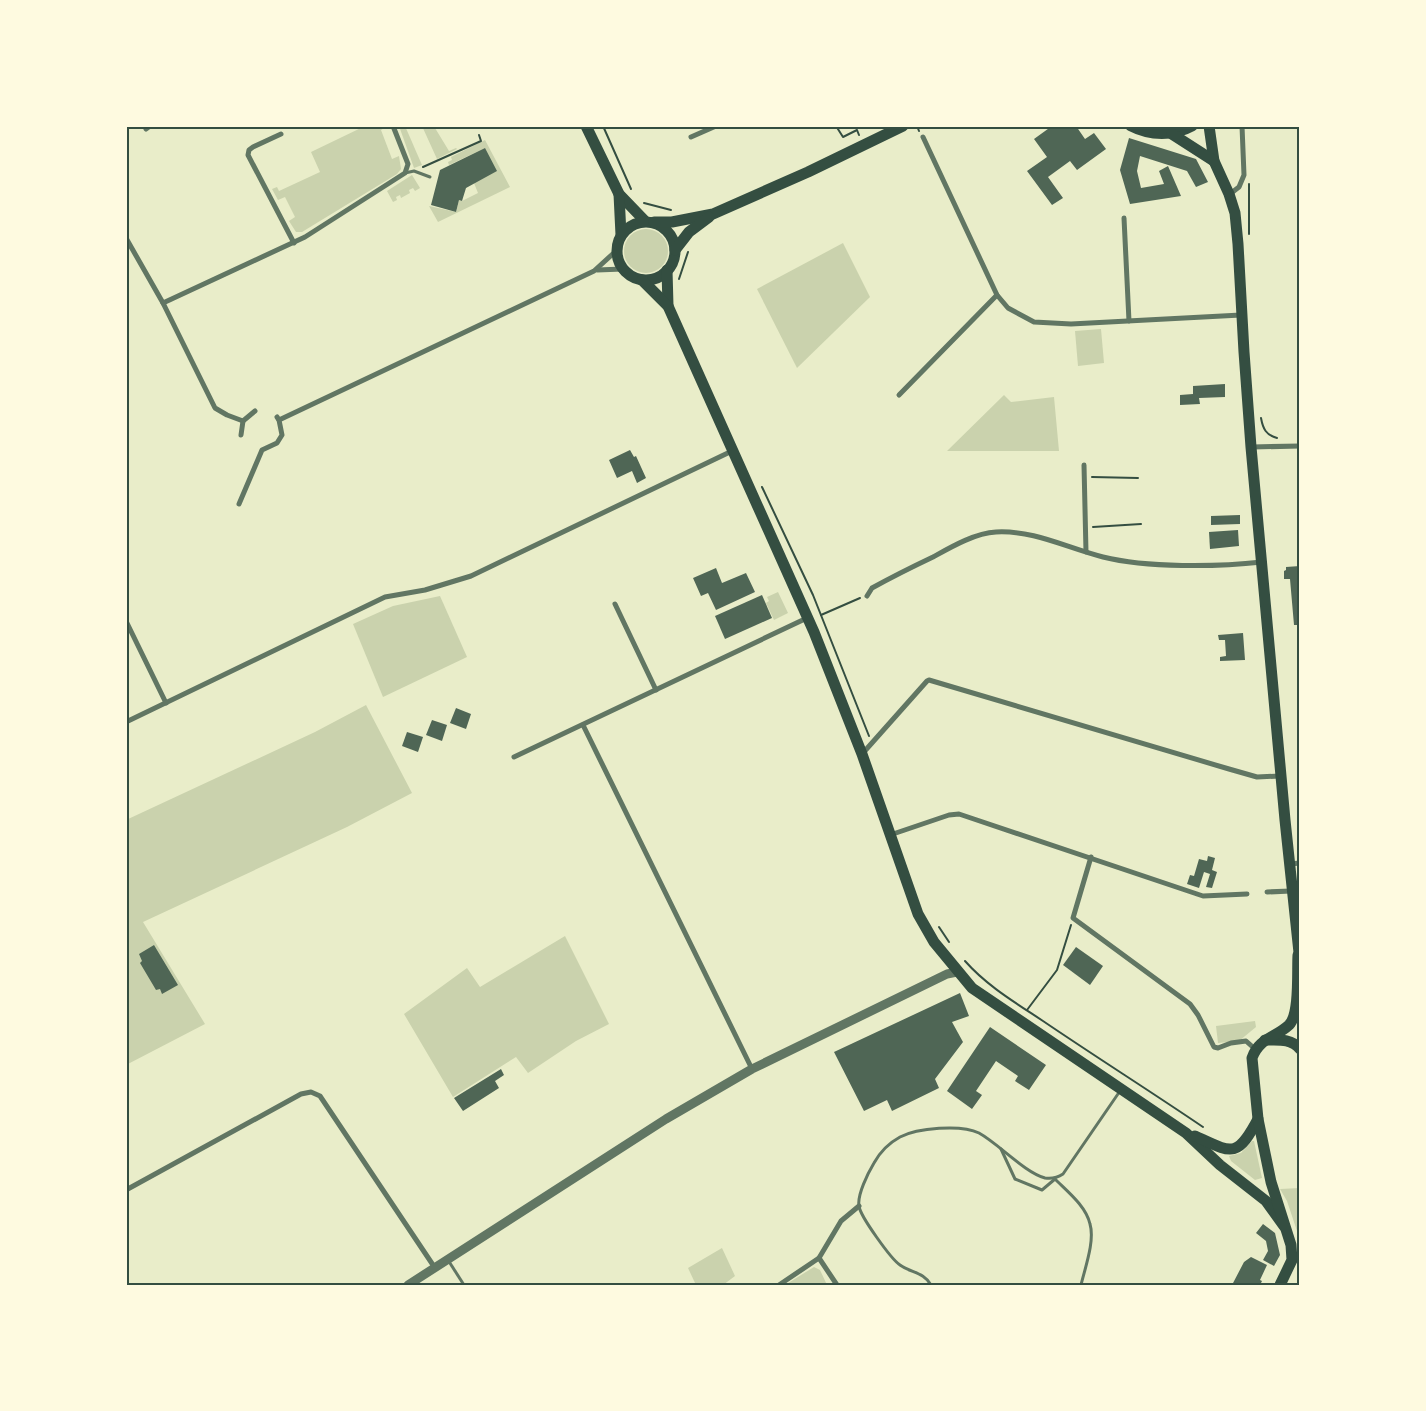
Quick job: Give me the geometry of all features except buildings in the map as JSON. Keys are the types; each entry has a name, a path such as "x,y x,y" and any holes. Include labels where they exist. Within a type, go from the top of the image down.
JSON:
{"main road":[{"path":"586,126 619,194 649,222 662,226 671,236 675,250"},
{"path":"903,126 808,172 713,214 672,222 635,224 627,228 621,236 616,251 617,257 623,269 632,276 642,280 668,306 808,618 862,754 918,914 934,942 957,972 983,997 1059,1049 1122,1088 1186,1133 1220,1165 1266,1201 1284,1226"},
{"path":"1131,126 1152,132 1172,134 1214,161"},
{"path":"1172,134 1192,126"},
{"path":"1209,126 1214,161 1229,194 1235,213 1251,447 1281,776 1294,864 1291,890 1299,958 1296,1010 1290,1024 1265,1040 1255,1049 1252,1058 1258,1119 1271,1182 1291,1245 1292,1260 1280,1285"},
{"path":"619,194 621,236"},
{"path":"642,280 658,277 667,270 672,262 675,250 689,232 713,214"},
{"path":"667,270 668,306"},
{"path":"1265,1040 1284,1040 1296,1045 1300,1049"},
{"path":"1186,1133 1226,1150 1237,1148 1244,1142 1258,1119"}],"street":[{"path":"163,303 294,242 405,173 408,164 393,126"},
{"path":"691,137 716,126"},
{"path":"1229,194 1239,187 1244,175 1242,126"},
{"path":"281,134 253,147 249,150 248,155 294,242"},
{"path":"923,137 997,295 1008,308 1034,322 1070,324 1242,315"},
{"path":"1124,218 1129,321"},
{"path":"127,240 163,303 215,408 227,416 243,421"},
{"path":"240,504 262,450 277,442 282,435 278,419 597,270 616,251"},
{"path":"597,270 623,269"},
{"path":"899,395 997,295"},
{"path":"241,435 243,421 256,412"},
{"path":"1251,447 1300,446"},
{"path":"126,722 385,597 425,590 471,576 732,451"},
{"path":"1084,465 1086,552"},
{"path":"867,596 872,588 964,541 995,532 1021,534 1051,540 1104,558 1165,565 1262,562"},
{"path":"615,604 656,690"},
{"path":"514,757 808,618"},
{"path":"126,621 166,703"},
{"path":"862,754 927,681 930,680 1257,777 1281,776"},
{"path":"583,724 752,1069"},
{"path":"890,835 950,815 959,814 1203,896 1247,894"},
{"path":"1091,857 1073,918 1190,1004 1198,1015 1214,1047 1218,1048 1231,1043 1246,1041 1255,1049"},
{"path":"1267,892 1291,890"},
{"path":"408,1285 666,1119 752,1069 947,974 957,972"},
{"path":"126,1190 301,1094 311,1092 320,1096 435,1268"},
{"path":"779,1285 818,1258 841,1220 859,1206"},
{"path":"818,1258 837,1285"}],"lane":[{"path":"405,173 414,172 430,177"},
{"path":"1000,1148 1015,1179 1042,1190 1063,1174 1122,1088"},
{"path":"931,1285 929,1280 921,1274 899,1265 878,1240 859,1206 863,1184 868,1172 882,1151 901,1137 916,1132 956,1128 977,1132 1028,1169 1044,1178 1055,1179 1084,1210 1090,1222 1090,1242 1081,1285"},
{"path":"447,1260 464,1285"}],"path":[{"path":"603,126 632,192"},
{"path":"414,172 481,142 479,135"},
{"path":"1249,181 1249,235"},
{"path":"642,202 662,209 676,211"},
{"path":"677,285 688,252"},
{"path":"1261,416 1262,426 1266,433 1283,438 1284,446"},
{"path":"1085,477 1138,478"},
{"path":"759,480 821,615 867,596"},
{"path":"1086,528 1141,524"},
{"path":"1073,918 1057,970 1027,1010 1208,1130"}],"green space":[{"path":"365,126 387,126 381,130 392,159 399,156 401,169 397,174 302,232 296,232 289,221 295,217 285,197 278,200 272,189 277,187 279,191 320,172 311,152"},
{"path":"399,126 405,126 422,165 414,168"},
{"path":"422,126 438,126 435,128 449,151 457,149 437,159"},
{"path":"485,140 510,187 438,222 429,206 456,212 459,200 462,201 478,193 474,183 485,148 449,165 448,162 452,160 451,157"},
{"path":"412,175 420,188 415,191 413,188 409,190 410,193 401,198 400,195 396,197 397,200 393,202 387,191"},
{"path":"642,229 650,229 662,235 668,251 662,267 650,273 642,273 630,267 624,255 624,247 630,235"},
{"path":"843,243 870,297 797,368 757,289"},
{"path":"1101,329 1104,363 1078,366 1075,331"},
{"path":"1004,395 1011,402 1054,397 1059,451 947,451"},
{"path":"778,592 788,613 774,620 766,603 769,601 767,597"},
{"path":"440,596 467,657 383,697 353,624 393,606"},
{"path":"366,705 412,793 347,827 143,922 205,1024 126,1065 126,820 315,732"},
{"path":"565,936 609,1024 576,1041 528,1073 516,1057 453,1097 404,1014 467,968 480,987"},
{"path":"1255,1021 1256,1027 1239,1041 1218,1043 1216,1026"},
{"path":"1254,1141 1262,1178 1255,1180 1231,1161 1229,1156 1241,1153"},
{"path":"1300,1188 1300,1240 1287,1201 1280,1189"},
{"path":"722,1248 735,1276 723,1285 696,1285 688,1268"},
{"path":"814,1267 820,1270 827,1285 785,1285"}]}
